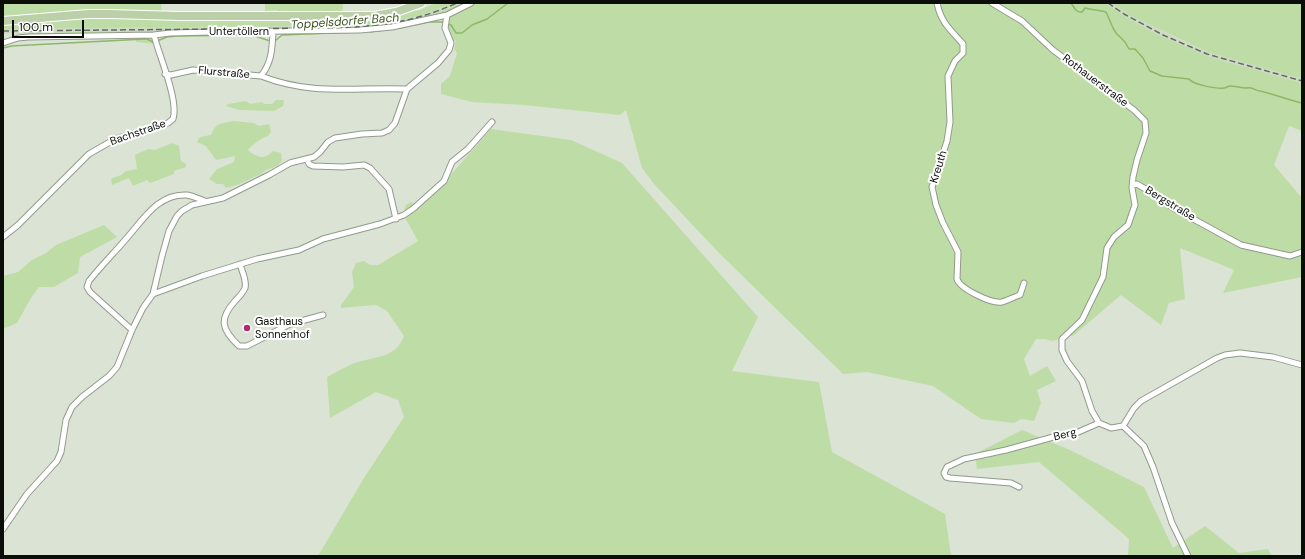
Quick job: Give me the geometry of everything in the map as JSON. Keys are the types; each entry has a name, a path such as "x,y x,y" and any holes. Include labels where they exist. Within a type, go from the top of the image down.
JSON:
{"main road":[{"path":"3,21 88,14 374,16 396,12 421,3"}],"street":[{"name":"Untertöllern","path":"3,43 18,38 28,37 378,29 400,26 447,15 471,3"},
{"name":"Kreuth","path":"937,3 939,14 947,27 963,44 963,53 955,61 948,76 950,122 947,141 932,186 936,205 958,252 958,283 987,299 1001,302 1020,295 1024,283"},
{"name":"Rothauerstraße","path":"992,3 1022,21 1053,50 1134,110 1145,121 1146,133 1137,160 1133,177 1133,185"},
{"path":"3,529 27,494 57,461 61,452 69,412 82,397 115,370 120,362 132,330 143,308 153,294 169,231 173,222 182,211 206,201 223,198 290,163 307,159 318,154 325,144 335,138 382,133 389,130 395,123 407,89 433,67 449,50 451,43 445,28 447,15"},
{"name":"Flurstraße","path":"165,74 171,75 193,70 261,76 270,60 273,32"},
{"name":"Bachstraße","path":"3,237 18,225 90,154 115,139 168,123 173,119 174,113 172,94 154,35"},
{"path":"261,76 293,86 319,89 407,89"},
{"path":"153,294 180,283 240,264 299,250 323,239 380,224 404,215 444,181 452,162 468,149 492,122"},
{"path":"307,159 309,164 313,166 343,167 364,165 370,168 389,189 396,218"},
{"name":"Bergstraße","path":"1099,423 1092,411 1082,381 1067,361 1062,350 1062,339 1082,320 1103,277 1107,248 1114,238 1128,225 1135,205 1132,188 1133,185 1137,184 1175,209 1241,245 1290,256 1302,252"},
{"path":"132,330 90,292 87,287 89,280 129,236 150,210 162,201 186,195 206,201"},
{"path":"240,264 245,282 244,289 229,308 224,320 224,326 229,335 239,346 247,346 290,324 323,315"},
{"path":"1099,423 1111,428 1123,426 1134,408 1141,401 1217,358 1225,355 1240,352 1302,365"},
{"name":"Berg","path":"1019,487 1011,483 950,478 946,477 944,473 947,467 964,459 1006,450 1057,436 1076,433 1099,423"},
{"path":"1123,426 1144,446 1153,467 1172,523 1188,556"}],"shaded area":[{"path":"454,3 461,3 420,21 392,27 170,33 153,31 3,34 3,29 370,25 422,15"},
{"path":"1105,3 1112,3 1131,16 1208,52 1302,79 1302,83 1209,57 1152,32"}],"green space":[{"path":"3,3 161,3 162,15 110,14 3,21"},
{"path":"265,3 343,3 342,16 279,16 277,10 265,11"},
{"path":"454,3 422,15 370,25 3,29 3,24 88,17 141,17 151,20 157,18 408,12 420,10 434,4"},
{"path":"461,3 1105,3 1152,32 1209,57 1302,83 1302,131 1289,126 1274,165 1302,198 1302,277 1223,293 1234,270 1180,248 1185,299 1169,303 1161,325 1121,295 1074,335 1052,341 1036,339 1024,359 1030,376 1047,366 1056,381 1037,390 1041,403 1034,421 1021,419 1014,423 981,419 933,386 867,372 843,374 719,253 654,184 642,168 626,110 620,115 524,105 472,102 441,94 441,84 450,76 457,53 454,49 456,40 451,43 446,32 447,16 420,21"},
{"path":"1112,3 1302,3 1302,79 1208,52 1131,16"},
{"path":"153,31 170,33 154,35 156,44 136,42 136,36 28,37 28,33"},
{"path":"276,100 284,100 283,106 274,111 239,110 226,106 228,104 246,101 250,104 262,102 264,104 272,104"},
{"path":"233,121 254,123 259,126 269,124 271,132 268,136 257,142 248,150 261,157 267,156 273,151 281,153 282,161 277,166 266,170 261,174 237,185 226,188 223,184 217,184 209,179 217,169 234,162 235,156 216,160 206,146 197,142 200,137 211,135 219,124"},
{"path":"491,129 571,140 622,163 758,317 732,371 819,382 832,452 945,514 951,556 318,556 364,478 404,417 398,400 376,392 330,418 327,377 352,364 389,353 400,344 404,336 387,311 376,305 341,308 341,305 354,287 352,272 356,263 364,261 370,265 378,265 418,241 403,214 406,205 411,202 416,205 441,186"},
{"path":"172,143 179,146 181,161 186,164 186,167 174,171 174,174 150,183 147,180 133,186 129,178 112,185 111,179 126,171 137,169 135,155 148,149 155,150"},
{"path":"104,225 117,237 80,257 78,273 54,287 39,287 17,323 3,329 3,276 18,272 32,260 46,253 56,245"},
{"path":"1022,430 1070,450 1144,487 1173,548 1205,526 1239,553 1268,549 1272,556 1128,556 1129,539 1039,462 977,469 975,454"}],"waterway":[{"name":"Toppelsdorfer Bach","path":"448,24 451,25 456,33 462,33 472,25 487,19 508,3"},
{"name":"Toppelsdorfer Bach","path":"1071,3 1078,12 1082,12 1085,8 1106,12 1116,33 1125,42 1129,49 1135,49 1143,58 1150,71 1162,76 1189,79 1200,85 1211,87 1224,88 1230,86 1251,88 1302,103"},
{"name":"Toppelsdorfer Bach","path":"400,28 429,22 443,22"},
{"name":"Toppelsdorfer Bach","path":"370,32 392,29"},
{"name":"Toppelsdorfer Bach","path":"275,41 282,35 357,32"},
{"name":"Toppelsdorfer Bach","path":"157,41 167,37 177,36 252,35 270,41"},
{"path":"144,38 153,42"},
{"path":"3,48 12,46 145,39"}],"railway":[{"path":"3,31 359,27 407,20 423,16 457,3"},
{"path":"1108,3 1124,14 1163,35 1207,54 1302,81"}],"place":[{"name":"Gasthaus Sonnenhof","path":"247,328"}]}
